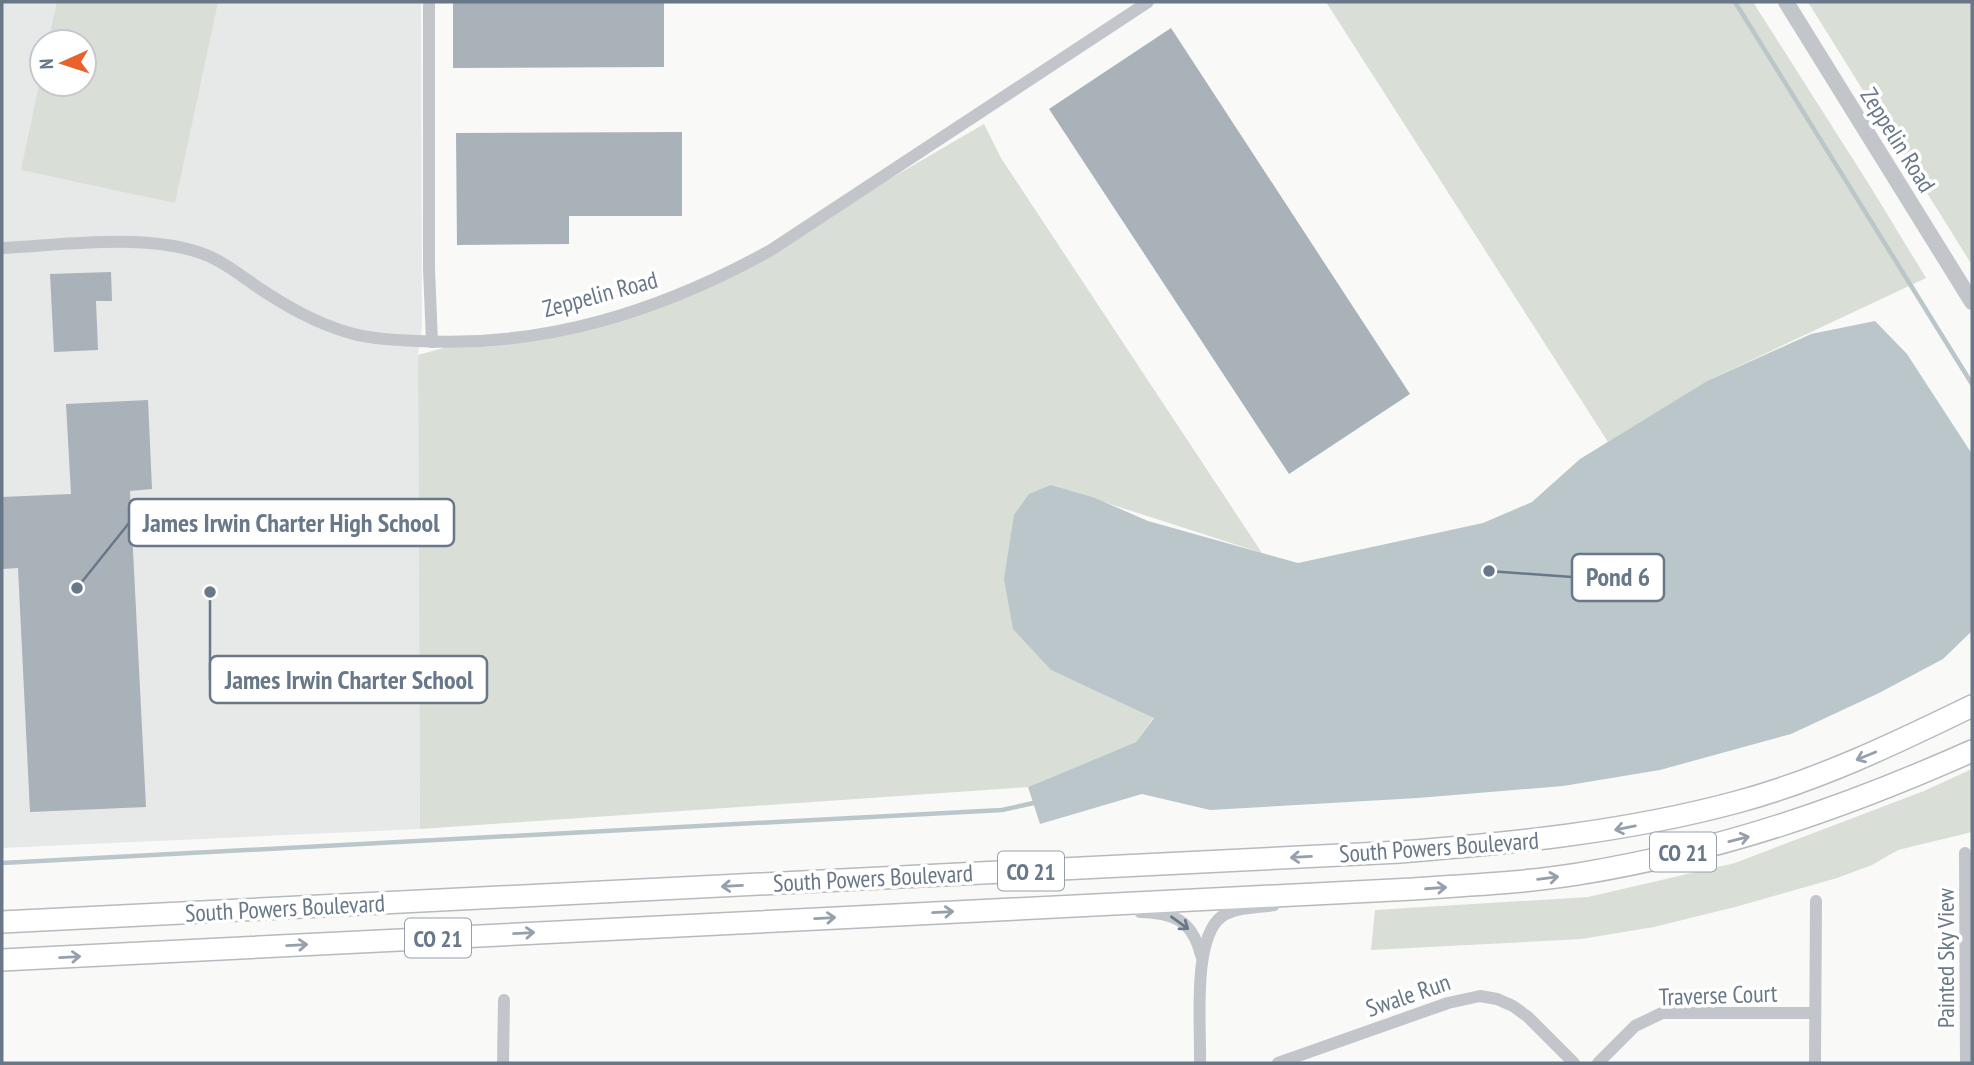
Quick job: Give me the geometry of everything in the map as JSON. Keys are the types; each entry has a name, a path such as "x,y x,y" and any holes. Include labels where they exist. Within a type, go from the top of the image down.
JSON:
{"highway":[{"path":"1898,743 1972,699"},
{"name":"South Powers Boulevard","path":"2,920 66,919 1401,852 1521,843 1618,829 1737,802 1828,772 1898,743 1972,706"},
{"name":"South Powers Boulevard","path":"2,960 1391,890 1576,875 1754,835 1828,811 1972,751"},
{"path":"1828,811 1951,771 1972,761"}],"street":[{"path":"429,2 429,269 432,342"},
{"name":"Zeppelin Road","path":"2,248 135,242 177,247 212,259 303,316 352,334 379,338 432,342 512,338 597,323 664,301 720,278 782,243 1148,2"},
{"name":"Zeppelin Road","path":"1786,2 1972,302"},
{"name":"Painted Sky View","path":"1965,853 1969,890 1966,1063"},
{"path":"1201,957 1206,938 1214,925 1222,916 1234,911 1391,890"},
{"path":"1815,1063 1816,901"},
{"path":"1017,908 1161,913 1177,918 1188,927 1197,940 1201,957 1200,1063"},
{"name":"Swale Run","path":"1278,1063 1448,1003 1480,996 1513,1006 1528,1017 1574,1063"},
{"path":"503,1063 504,1000"},
{"name":"Traverse Court","path":"1598,1063 1635,1026 1662,1013 1815,1013"}],"shaded area":[{"path":"2,2 421,2 422,326 418,355 420,829 2,848"},
{"path":"57,2 218,2 175,203 21,170 36,98 98,98 98,28 51,28"},
{"path":"1326,2 1753,2 1926,278 1707,381 1608,442"},
{"path":"1808,2 1972,2 1972,265"},
{"path":"984,124 1001,158 1262,553 1051,485 1051,670 1154,717 1136,742 1028,787 420,829 418,355 469,341 553,332 720,278"},
{"path":"1875,321 1907,354 1972,454 1972,631 1943,659 1879,693 1791,734 1660,770 1563,786 1418,798 1210,810 1142,794 1040,824 1028,787 1136,742 1154,718 1051,670 1013,629 1004,579 1014,515 1029,494 1051,485 1095,498 1148,521 1298,563 1483,523 1532,502 1580,459 1707,381 1811,334"},
{"path":"1972,769 1972,832 1898,850 1872,865 1837,878 1654,927 1581,939 1371,950 1375,910 1588,897 1735,863 1924,791"}],"building":[{"path":"453,2 664,2 664,67 453,68"},
{"path":"1171,28 1410,394 1289,474 1049,109"},
{"path":"682,132 682,216 569,216 569,244 457,245 456,133"},
{"path":"111,272 112,301 96,301 98,350 54,352 50,274"},
{"path":"148,400 152,489 130,491 146,807 30,812 18,568 2,569 2,497 71,494 66,404"}],"waterway":[{"path":"1735,2 1972,384"},
{"path":"2,863 1002,810 1038,802"}],"place":[{"name":"Pond 6","path":"1489,571"},
{"name":"James Irwin Charter High School","path":"77,588"},
{"name":"James Irwin Charter School","path":"210,592"}]}
